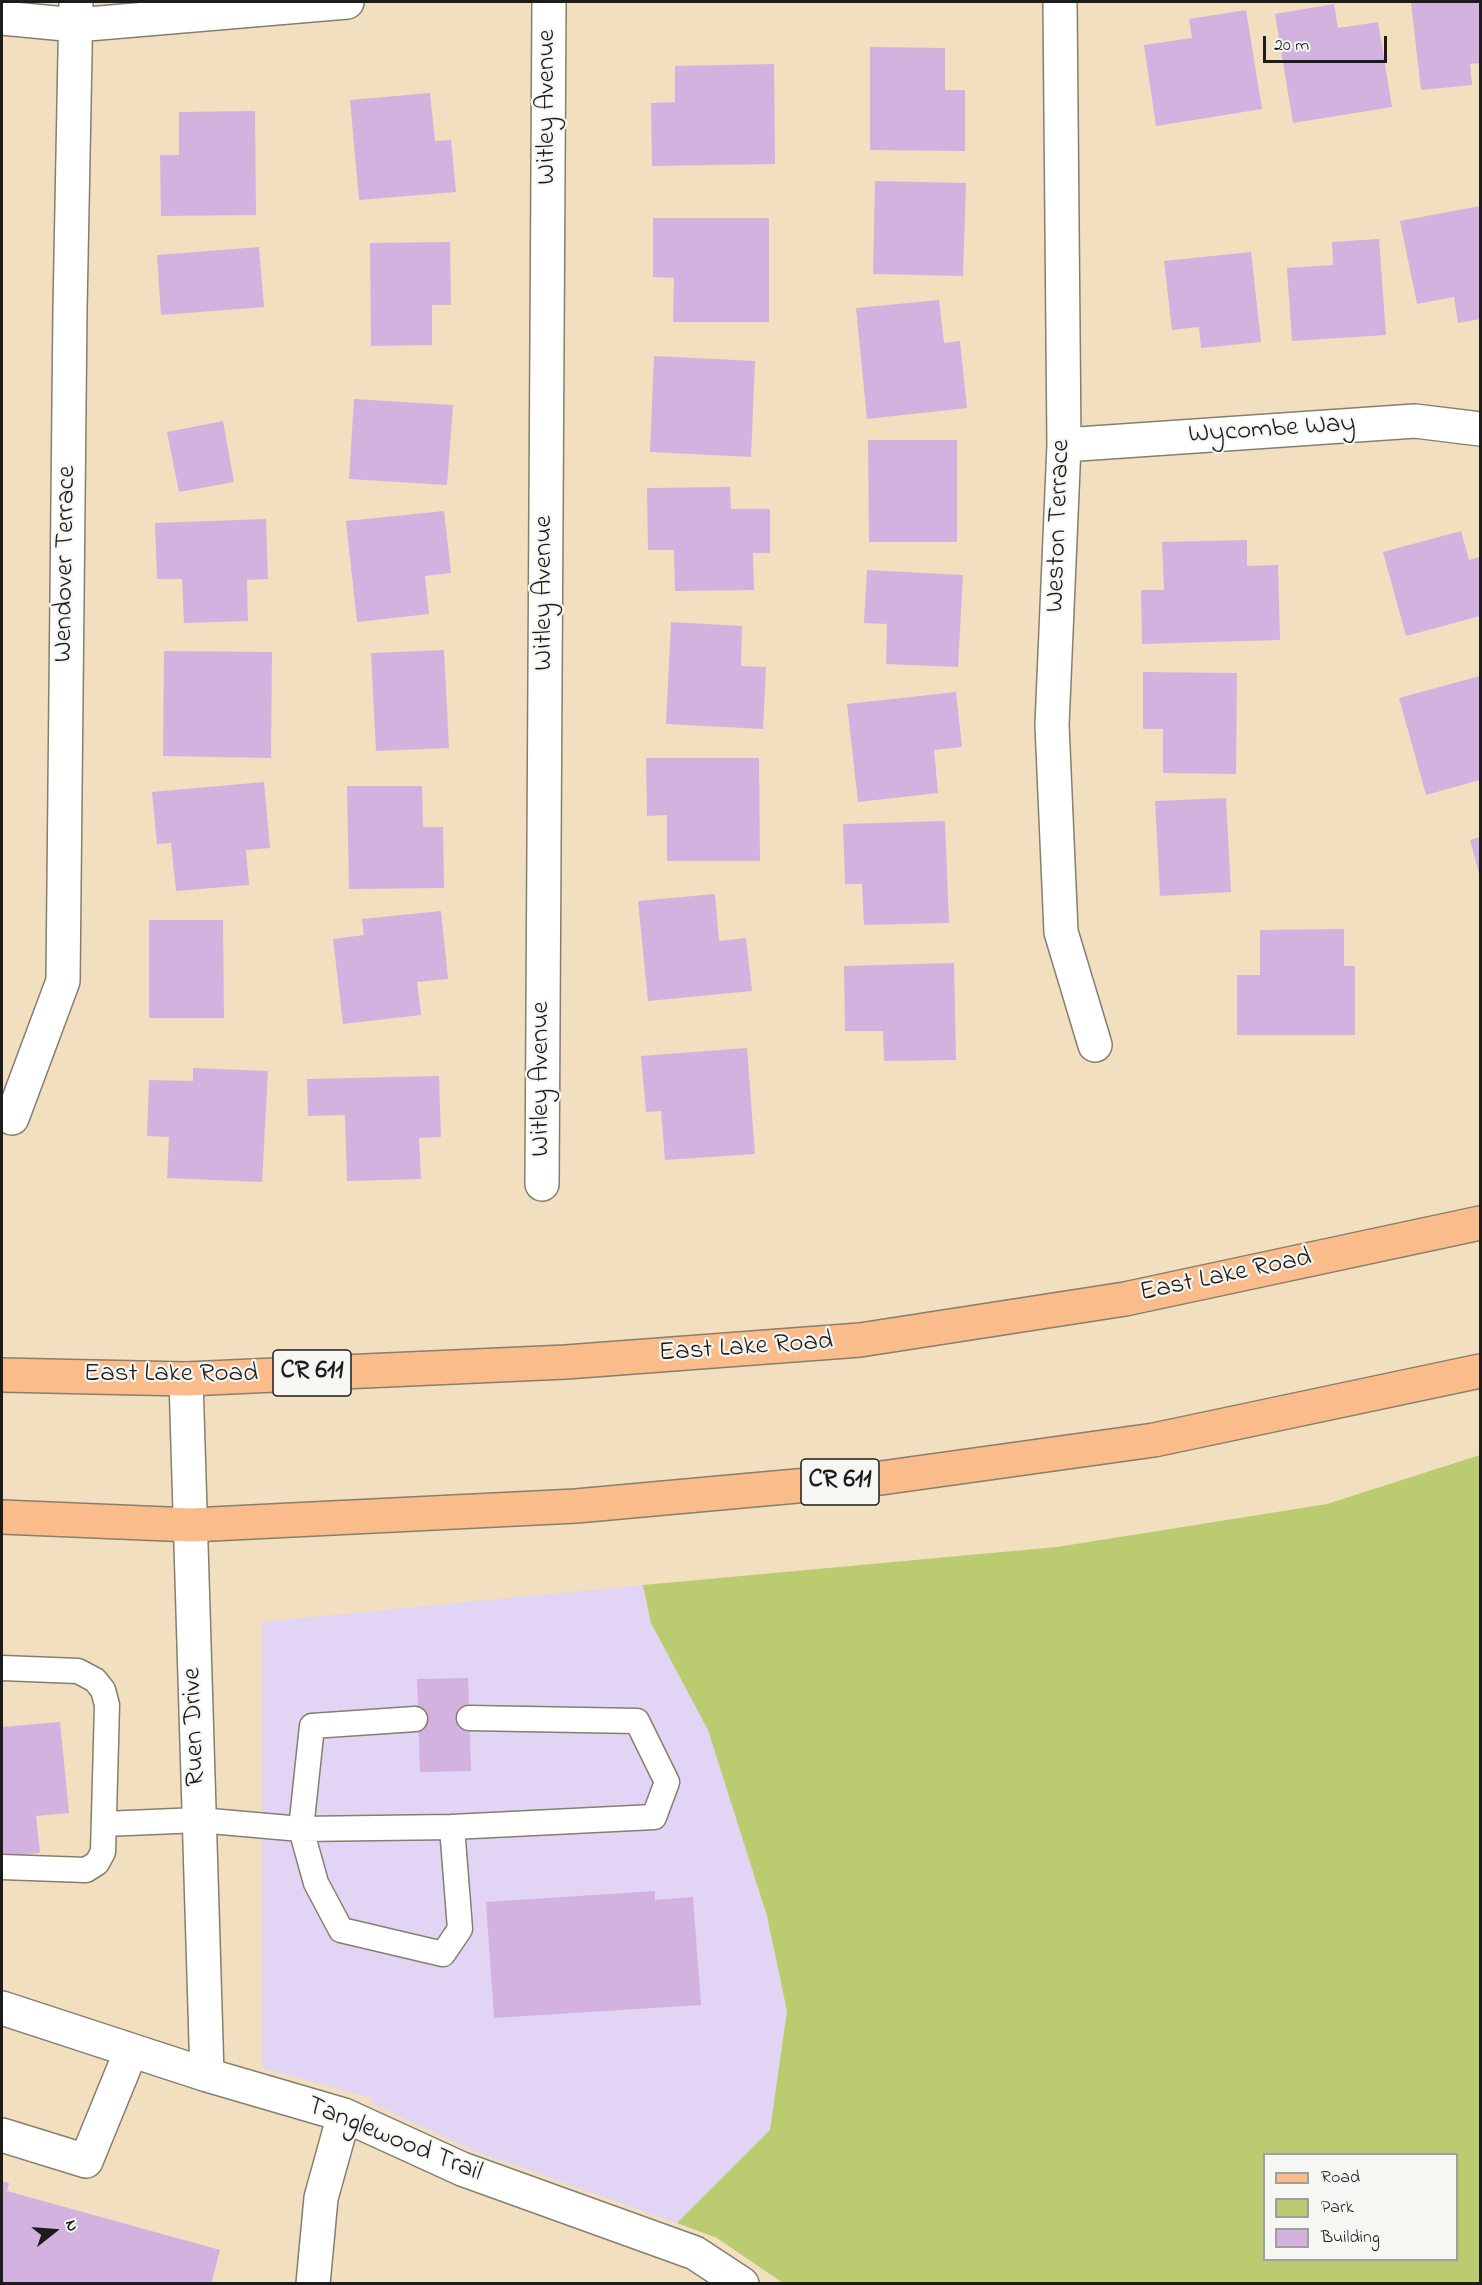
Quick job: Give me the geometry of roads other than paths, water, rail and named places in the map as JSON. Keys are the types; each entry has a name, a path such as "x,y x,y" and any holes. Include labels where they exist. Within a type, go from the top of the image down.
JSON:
{"main road":[{"name":"East Lake Road","path":"2,1375 186,1379 566,1362 860,1340 1125,1299 1480,1223"},
{"name":"CR 611","path":"2,1517 191,1525 576,1506 874,1479 1154,1440 1480,1371"}],"street":[{"path":"2,18 347,2"},
{"name":"Witley Avenue","path":"542,1184 549,2"},
{"name":"Weston Terrace","path":"1060,2 1064,445 1052,725 1061,932 1095,1045"},
{"name":"Wendover Terrace","path":"12,1118 63,981 70,297 76,13"},
{"name":"Wycombe Way","path":"1064,445 1415,421 1480,429"},
{"name":"Ruen Drive","path":"186,1379 207,2075"},
{"name":"Tanglewood Trail","path":"2,2008 207,2075 344,2115 462,2169 695,2253 742,2283"},
{"path":"2,2135 86,2162 131,2051"},
{"path":"313,2283 321,2198 344,2115"}],"lane":[{"path":"2,1668 78,1671 95,1680 104,1690 107,1705 103,1852 97,1863 86,1870 2,1867"},
{"path":"104,1824 199,1820 301,1829 452,1827 654,1817 667,1782 637,1721 469,1718"},
{"path":"415,1719 312,1726 301,1829 316,1883 341,1930 443,1954 460,1929 452,1827"}]}
